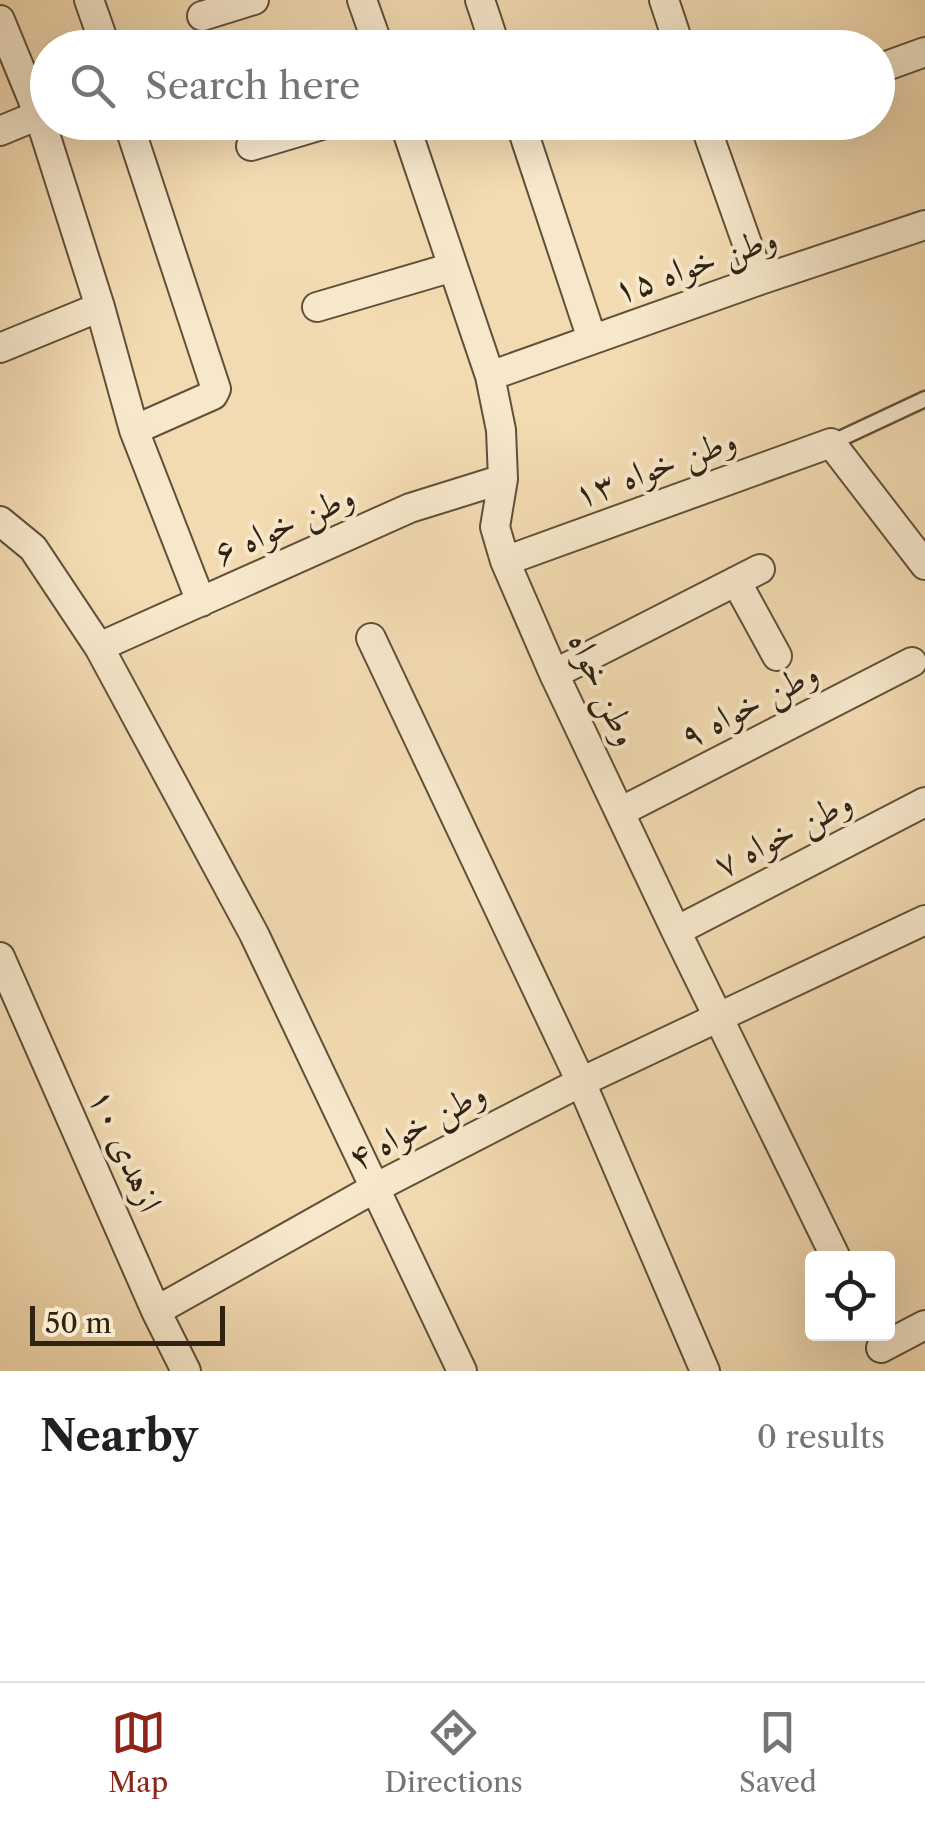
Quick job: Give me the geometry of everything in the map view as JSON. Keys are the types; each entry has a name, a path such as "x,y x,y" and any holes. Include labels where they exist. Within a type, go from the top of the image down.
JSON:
{"street":[{"path":"88,0 99,30"},
{"path":"202,16 254,0"},
{"path":"362,0 373,30"},
{"path":"480,0 490,30"},
{"path":"664,0 674,30"},
{"path":"0,20 30,85"},
{"path":"895,63 925,52"},
{"path":"0,131 30,118"},
{"path":"51,140 134,430 200,602"},
{"path":"134,140 216,388 213,395 134,430"},
{"path":"251,146 271,140"},
{"name":"وطن خواه","path":"410,140 490,376 501,430 502,479 495,527 504,561 676,931 833,1251"},
{"path":"526,140 592,339"},
{"path":"718,140 760,280"},
{"name":"وطن خواه ۱۵","path":"490,376 925,225"},
{"path":"316,307 453,267"},
{"path":"0,348 100,307"},
{"path":"831,443 925,565"},
{"name":"وطن خواه ۱۳","path":"504,561 831,443"},
{"name":"وطن خواه ۶","path":"99,647 410,508 502,479"},
{"path":"0,521 33,548 99,647 254,934 462,1371"},
{"path":"554,674 748,575 777,656"},
{"path":"371,638 581,1082 705,1371"},
{"name":"وطن خواه ۹","path":"620,812 912,662"},
{"name":"وطن خواه ۷","path":"676,931 925,802"},
{"name":"وطن خواه ۴","path":"156,1311 375,1188 581,1082 925,920"},
{"name":"ازهدی ۱۰","path":"0,957 186,1371"},
{"path":"882,1351 925,1325"}],"lane":[{"path":"831,443 925,399"}]}
